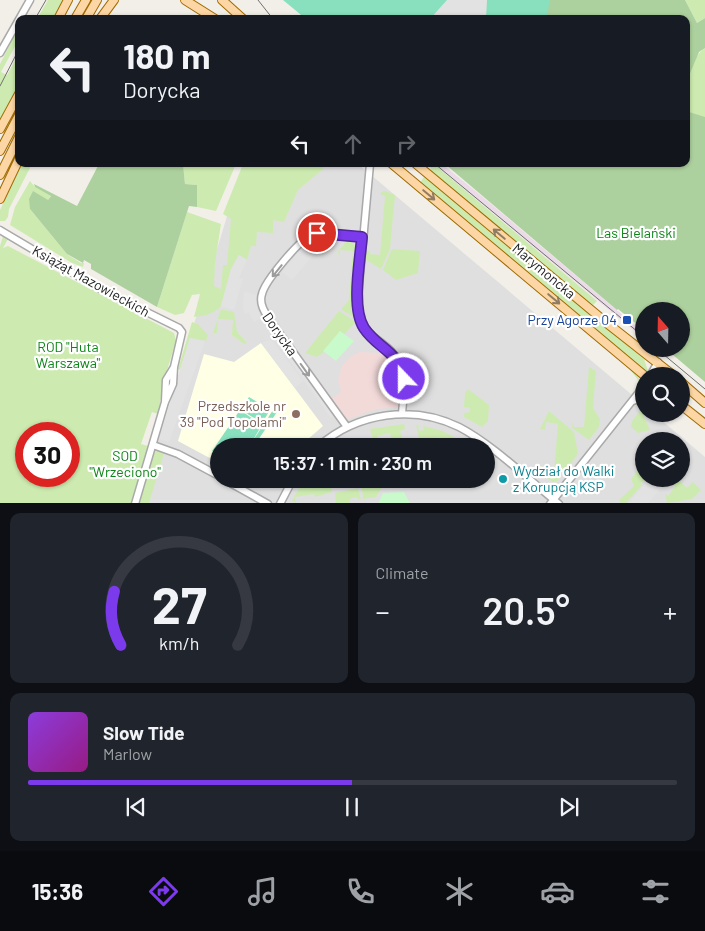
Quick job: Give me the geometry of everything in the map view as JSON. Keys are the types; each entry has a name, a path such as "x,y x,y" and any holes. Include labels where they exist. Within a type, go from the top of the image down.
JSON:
{"main road":[{"path":"60,15 68,0"},
{"path":"77,15 86,0"},
{"path":"89,15 98,0"},
{"path":"103,15 114,0"},
{"path":"185,0 209,15"},
{"path":"222,0 239,15"},
{"path":"0,129 15,101"},
{"path":"0,151 15,123"},
{"path":"0,175 15,145"},
{"path":"0,199 15,167"},
{"name":"Marymoncka","path":"396,167 635,367"},
{"name":"Marymoncka","path":"420,167 614,329 664,367"},
{"path":"690,390 705,403"},
{"path":"690,412 705,424"}],"street":[{"path":"22,15 30,0"},
{"path":"0,53 15,26"},
{"path":"370,167 362,237 358,299 359,318 368,333 393,355 400,365 404,379 402,414"},
{"name":"Książąt Mazowieckich","path":"0,230 57,265 179,328 182,332 174,367 173,384 165,402 153,445"},
{"name":"Dorycka","path":"347,427 268,319 261,300 266,285 305,238 317,233 362,237"},
{"path":"655,367 658,362"},
{"path":"331,438 347,427 373,418 402,414 434,418 459,427 482,442 554,502 635,397"},
{"path":"135,503 153,445 178,454 210,471"},
{"path":"239,488 266,503"},
{"path":"281,503 288,488"}],"shaded area":[{"path":"447,0 487,0 486,15 434,15"},
{"path":"242,167 362,167 635,397 635,422 663,422 675,432 635,432 635,487 690,487 690,444 705,457 705,503 139,503"},
{"path":"438,167 446,167 635,325 635,332"},
{"path":"306,243 316,252 292,280 282,272"},
{"path":"239,255 247,260 239,278 243,279 234,310 221,306 231,269"},
{"path":"244,291 256,295 257,308 261,318 254,322 249,312 245,314 243,309"},
{"path":"190,338 205,341 169,442 159,439"},
{"path":"279,338 335,415 331,418 275,340"},
{"path":"271,339 303,381 295,388 261,343"},
{"path":"261,343 323,426 309,438 210,438 210,458 178,441 204,354 234,362"},
{"path":"384,350 392,356 400,370 402,379 399,407 377,409 345,420 330,400 341,392 338,380 342,366 351,356 360,352 381,353"},
{"path":"642,487 662,487 648,503 629,503"}],"green space":[{"path":"48,0 64,0 56,15 39,15"},
{"path":"283,0 550,0 547,15 301,15"},
{"path":"500,0 685,0 697,23 705,18 705,48 699,52 690,73 690,15 493,15"},
{"path":"685,0 705,0 705,18 697,23"},
{"path":"15,35 15,46 1,72 7,75 15,60 15,93 0,121 0,64"},
{"path":"705,48 705,117 702,118 690,113 690,72 694,60"},
{"name":"Las Bielański","path":"690,112 705,117 705,382 690,369 690,367 687,367 677,358 690,358 690,302 635,302 635,323 449,167 690,167"},
{"path":"20,167 30,167 9,209 8,217 5,221 0,221 0,210"},
{"path":"97,167 183,167 185,184 197,185 197,207 189,206 157,307 91,269 91,264 84,260 83,263 67,254 30,209 29,199 33,191 48,200 51,196 35,187 34,184 77,206"},
{"path":"183,167 235,167 216,211 197,207 197,185 185,184"},
{"path":"242,167 324,167 298,190 284,222 273,220 273,233 257,232 256,246 251,246 247,260 239,255 231,269 221,306 218,309 209,314 194,317 200,294 192,295 184,313 175,315 157,307 187,212 221,224 215,263 214,286 221,289 223,265 227,265 231,219 223,214"},
{"path":"438,167 597,301 593,305 571,288 430,170"},
{"path":"425,175 635,351 635,358 644,359 647,367 640,367 420,183"},
{"path":"30,181 35,187 51,195 48,200 30,209 68,255 84,263 83,267 72,263 10,225 15,207"},
{"path":"414,189 635,372 635,376 627,366"},
{"path":"385,191 395,195 390,249 381,269 365,259 366,250 370,251 370,254 380,255 385,196 381,195 381,192"},
{"name":"ROD \"Huta Warszawa\"","path":"3,236 8,239 3,248 8,246 174,333 176,341 165,377 158,414 152,412 141,444 148,446 131,503 0,503 0,246"},
{"path":"348,240 354,244 357,251 353,300 355,318 341,309 349,300 353,251 340,250 339,258 338,251"},
{"path":"392,249 420,251 418,273 396,280 383,270"},
{"path":"221,309 234,312 237,332 247,343 244,344 232,335 233,320 218,319 217,333 213,333"},
{"path":"339,311 356,322 344,334 340,331 324,352 317,357 305,353"},
{"path":"192,322 198,324 208,335 206,341 190,338 180,370 178,369"},
{"path":"340,331 354,341 336,361 323,351"},
{"path":"589,367 596,371 593,408 600,419 599,427 589,440 572,428 573,421 574,427 584,427"},
{"path":"468,389 489,405 488,421 482,427 464,417 464,413 470,412 470,408 464,407 465,393"},
{"path":"249,397 270,410 262,423 241,410"},
{"path":"275,407 279,409 259,438 255,438"},
{"path":"240,410 262,425 254,438 221,438"},
{"path":"549,411 574,432 578,454 557,481 553,482 537,471 541,465 542,470 554,472 558,424 546,422 545,430 540,429"},
{"path":"635,418 635,422 646,422 650,430 637,432 631,427"},
{"path":"404,424 405,429 400,431 402,438 391,438 390,433 373,438 370,429"},
{"path":"416,425 421,426 418,427 419,431 424,430 423,426 443,431 456,438 440,437 419,438"},
{"path":"157,451 164,453 149,503 139,503 154,453"},
{"path":"635,474 635,487 640,487 626,503 621,503 619,500 634,486 631,479"},
{"path":"693,482 701,490 692,499 667,503 665,493 668,496 675,487 687,488"},
{"path":"299,488 331,488 332,492 315,497 314,494 295,497 296,503 292,501"},
{"path":"358,488 361,500 355,497 350,499 350,503 336,503 335,493"},
{"path":"362,488 382,488 376,497 363,499"},
{"path":"404,492 410,503 378,503 383,493"}],"tram line":[{"path":"37,15 46,0"},
{"path":"258,0 270,15"},
{"path":"0,86 15,57"},
{"path":"439,167 635,330"},
{"path":"668,358 705,389"}],"place":[{"name":"Przy Agorze 04","path":"627,320"},
{"name":"Przedszkole nr 39 \"Pod Topolami\"","path":"296,414"},
{"name":"Wydział do Walki z Korupcją KSP","path":"503,479"}],"route":[{"path":"317,233 362,237 357,307 359,318 368,333 391,352 397,360 404,379"}],"park label":[{"name":"SOD \"Wrzeciono\"","path":"125,464"}]}
